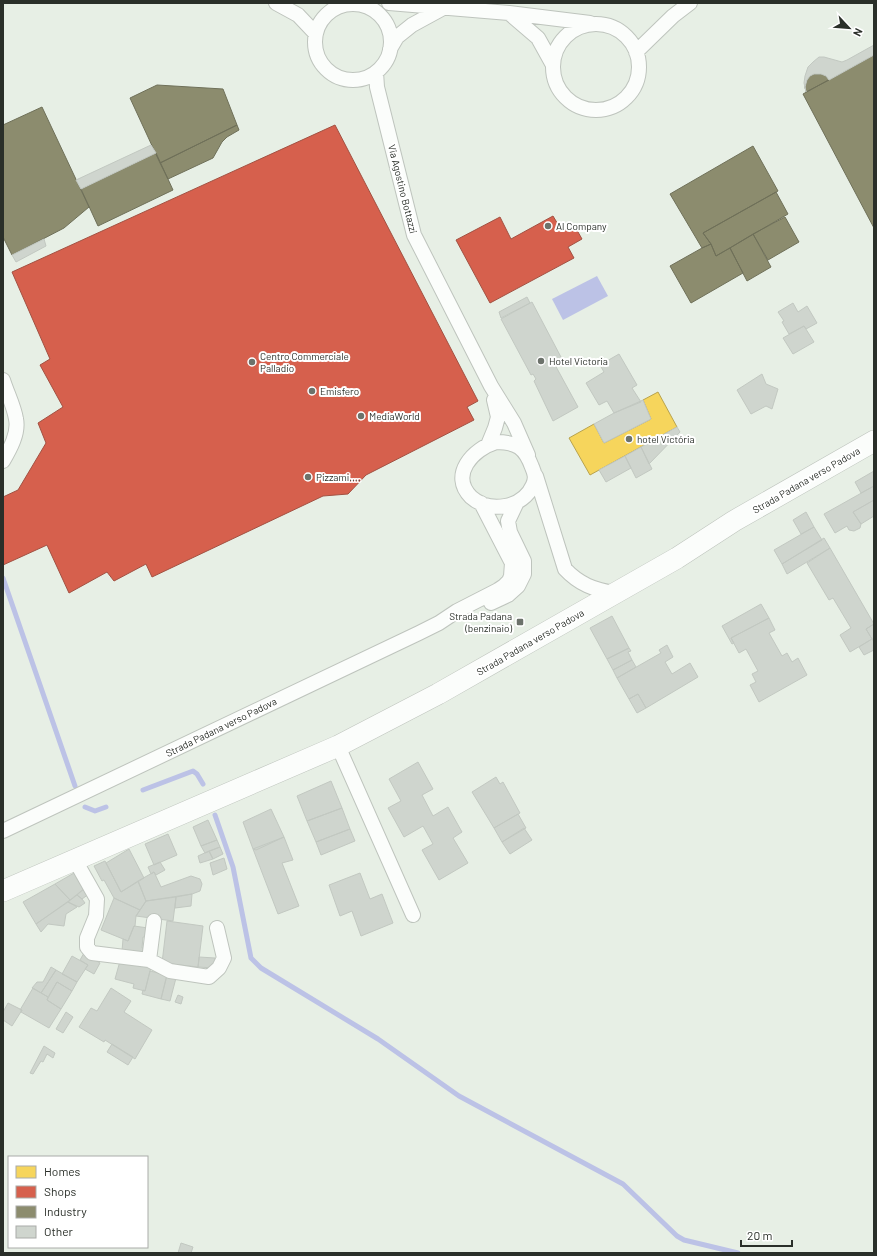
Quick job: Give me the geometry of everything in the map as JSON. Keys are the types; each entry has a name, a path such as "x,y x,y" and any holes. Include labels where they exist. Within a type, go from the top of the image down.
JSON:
{"main road":[{"name":"Strada Padana verso Padova","path":"3,891 338,746 438,694 677,558 734,521 874,441"}],"street":[{"path":"276,3 298,15 316,34"},
{"path":"347,4 365,6 383,18 391,38 388,58 383,65 368,77 358,80 346,79 335,75 326,68 319,58 315,42 316,34 320,24 327,15 336,8 347,4 378,3"},
{"path":"389,3 509,13 599,25 611,27 630,41 636,52 638,66 637,80 631,92 619,103 604,109 588,110 574,104 565,97 558,88 554,77 553,65 555,54 560,44 568,35 577,29 588,25 599,25"},
{"path":"636,52 673,16 690,3"},
{"path":"390,49 398,37 407,29 445,7"},
{"path":"509,13 538,38 553,65"},
{"name":"Via Agostino Bottazzi","path":"376,72 377,87 414,235 491,386 514,423 528,455"},
{"path":"3,380 17,420 10,450 3,461"},
{"name":"Via Agostino Bottazzi","path":"488,444 498,417 491,386"},
{"path":"488,444 496,442 509,443 522,449 528,455 536,476 564,569 586,586 600,591 615,593"},
{"name":"Strada Padana verso Padova","path":"488,444 468,460 462,474 465,489 472,497 481,503 494,507 502,507 524,498 534,484 536,476"},
{"name":"Strada Padana verso Padova","path":"438,623 460,618 508,595 518,586 524,574 524,561 510,532 508,521 517,502"},
{"name":"Strada Padana verso Padova","path":"3,831 438,623 457,611 498,590 509,581 512,567 510,560 481,503"},
{"path":"338,746 413,916"},
{"path":"75,860 97,899 96,916 88,938 87,947 92,953 148,960 170,971 209,977 219,968 224,958 217,928"},
{"path":"148,960 154,920"}],"water":[{"path":"597,276 608,296 563,320 552,299"}],"building: Homes":[{"path":"658,392 677,427 590,475 569,438 594,424 604,443 651,419 643,400"}],"building: Shops":[{"name":"Centro Commerciale Palladio","path":"335,125 478,401 467,407 474,420 366,475 348,494 323,496 152,577 146,564 114,581 107,572 69,593 47,545 3,565 3,497 18,490 46,443 38,423 63,407 40,365 50,359 12,272"},
{"path":"553,216 562,231 574,225 582,239 568,247 574,258 490,303 456,240 500,217 511,239"}],"building: Industry":[{"path":"874,55 874,228 803,94"},
{"path":"814,74 826,76 829,80 806,92 805,87 807,80"},
{"path":"157,85 223,89 237,125 160,163 130,98"},
{"path":"42,107 89,207 64,228 12,255 3,237 3,125"},
{"path":"237,125 239,130 227,137 222,142 213,158 168,179 160,163"},
{"path":"753,146 778,191 703,233 711,244 702,248 670,194"},
{"path":"156,153 173,190 98,226 81,189"},
{"path":"776,192 788,214 716,256 711,244 703,233"},
{"path":"785,217 799,242 768,260 753,234"},
{"path":"753,234 771,267 747,281 730,248"},
{"path":"711,244 716,256 730,248 743,273 691,303 670,266"}],"building: Other":[{"path":"874,45 874,55 829,80 826,76 821,74 814,74 810,76 805,87 806,92 804,83 808,67 819,57 842,62"},
{"path":"151,145 156,153 81,189 76,180"},
{"path":"44,239 46,246 16,262 12,255"},
{"path":"527,297 530,303 501,318 499,312"},
{"name":"Hotel Victoria","path":"532,302 562,359 554,363 578,407 553,421 534,381 536,379 533,374 531,375 501,319"},
{"path":"793,303 798,312 807,306 817,323 806,329 804,326 789,334 782,322 784,321 778,312"},
{"path":"804,326 814,342 793,354 783,338"},
{"path":"619,354 637,385 632,388 641,402 614,413 607,401 599,405 586,383 604,372 600,365"},
{"path":"762,374 766,384 778,389 772,409 766,406 751,414 737,390"},
{"path":"643,400 651,419 604,443 594,424"},
{"path":"677,427 680,432 649,464 641,447"},
{"path":"641,447 652,469 636,478 625,456"},
{"path":"625,456 631,468 606,482 599,470"},
{"path":"874,471 874,486 861,493 855,482"},
{"path":"874,486 874,500 853,512 861,524 860,528 854,531 849,530 847,526 835,533 824,514"},
{"path":"874,500 874,516 861,524 853,512"},
{"path":"806,512 814,527 801,534 793,520"},
{"path":"814,527 822,540 782,564 774,550"},
{"path":"824,538 830,548 787,574 782,564"},
{"path":"830,548 874,624 866,629 872,639 850,652 840,635 851,628 833,598 829,600 807,563"},
{"path":"761,604 769,618 731,638 734,643 732,644 722,626"},
{"path":"612,616 629,648 607,659 590,628"},
{"path":"769,618 775,630 769,633 782,656 787,653 792,662 798,658 807,675 759,702 750,685 756,682 752,674 758,671 746,649 739,653 731,638"},
{"path":"874,624 874,639 872,639 866,629"},
{"path":"872,639 874,642 874,650 864,655 859,647"},
{"path":"667,645 673,657 665,662 672,674 690,663 698,677 646,708 638,694 629,699 617,678 661,653 659,650"},
{"path":"629,648 631,651 628,652 632,660 613,670 607,659"},
{"path":"632,660 636,667 617,678 613,670"},
{"path":"638,694 646,708 637,713 629,699"},
{"path":"418,762 433,789 422,795 433,816 448,807 462,832 453,838 468,863 439,880 422,850 433,844 423,826 404,837 388,808 401,801 389,779"},
{"path":"496,777 500,784 503,782 520,813 494,828 472,792"},
{"path":"331,781 342,808 307,821 297,796"},
{"path":"342,808 350,829 316,842 307,821"},
{"path":"271,809 284,837 256,850 253,849 243,822"},
{"path":"518,814 526,828 502,842 494,828"},
{"path":"208,820 217,840 201,846 193,827"},
{"path":"524,828 532,840 510,854 502,842"},
{"path":"350,829 355,841 321,855 316,842"},
{"path":"168,834 177,855 154,865 145,844"},
{"path":"284,837 293,860 282,863 299,906 278,914 253,849"},
{"path":"217,840 220,847 205,853 201,846"},
{"path":"220,847 223,854 213,859 209,851"},
{"path":"129,849 144,878 121,892 106,863"},
{"path":"209,851 213,859 200,863 198,856"},
{"path":"224,858 227,869 213,875 210,863"},
{"path":"105,861 121,892 138,881 146,901 140,910 114,898 94,866"},
{"path":"160,862 165,870 156,875 154,872 151,874 148,867"},
{"path":"154,872 161,887 191,876 200,879 202,884 200,891 192,894 146,901 138,881"},
{"path":"74,873 85,888 70,900 55,884"},
{"path":"360,873 370,899 382,894 393,923 361,936 352,911 340,916 329,885"},
{"path":"55,884 70,900 36,924 23,902"},
{"path":"85,888 89,894 82,899 77,895"},
{"path":"192,894 191,906 175,908 176,897"},
{"path":"77,895 85,903 79,907 68,902"},
{"path":"176,897 173,921 136,916 146,901"},
{"path":"114,898 140,910 136,916 135,926 128,941 101,930"},
{"path":"68,902 77,907 66,914 64,926 48,924 41,932 36,924"},
{"path":"167,921 203,926 198,967 162,963"},
{"path":"134,926 148,928 147,937 143,937 142,948 146,948 146,953 122,951 123,939 128,941"},
{"path":"84,953 100,963 94,974 85,969 88,965 80,960"},
{"path":"72,956 88,965 77,982 62,974"},
{"path":"199,957 215,958 214,968 198,967"},
{"path":"120,961 151,967 145,991 133,988 134,984 115,979"},
{"path":"51,967 56,970 41,993 32,988 37,982 43,982"},
{"path":"56,970 77,982 72,991 57,982 48,997 41,993"},
{"path":"150,971 167,975 161,999 142,994 143,990 145,991"},
{"path":"167,975 176,978 170,1001 161,999"},
{"path":"57,982 72,991 61,1009 47,1000"},
{"path":"33,988 48,997 47,1000 61,1009 49,1028 20,1010"},
{"path":"111,988 131,1001 124,1012 152,1030 135,1059 105,1040 104,1042 79,1027 91,1008 97,1011"},
{"path":"178,995 183,997 181,1004 175,1002"},
{"path":"8,1003 22,1010 12,1026 3,1020 3,1012"},
{"path":"66,1012 73,1017 63,1033 56,1029"},
{"path":"112,1044 133,1057 128,1065 107,1052"},
{"path":"44,1046 55,1053 53,1058 47,1054 43,1062 41,1061 33,1074 30,1073"},
{"path":"181,1243 193,1247 191,1253 178,1253"}],"waterway":[{"path":"3,578 75,786"},
{"path":"143,790 193,771 197,774 203,784"},
{"path":"85,807 95,811 106,807"},
{"path":"215,815 233,867 251,958 261,968 378,1039 459,1096 623,1184 677,1236 684,1240 738,1253"}],"place":[{"name":"Al Company","path":"548,226"},
{"name":"Hotel Victoria","path":"541,361"},
{"name":"Centro Commerciale Palladio","path":"252,362"},
{"name":"Emisfero","path":"312,391"},
{"name":"MediaWorld","path":"361,416"},
{"name":"hotel Victória","path":"629,439"},
{"name":"Pizzami....","path":"308,477"},
{"name":"Strada Padana (benzinaio)","path":"520,622"}]}
